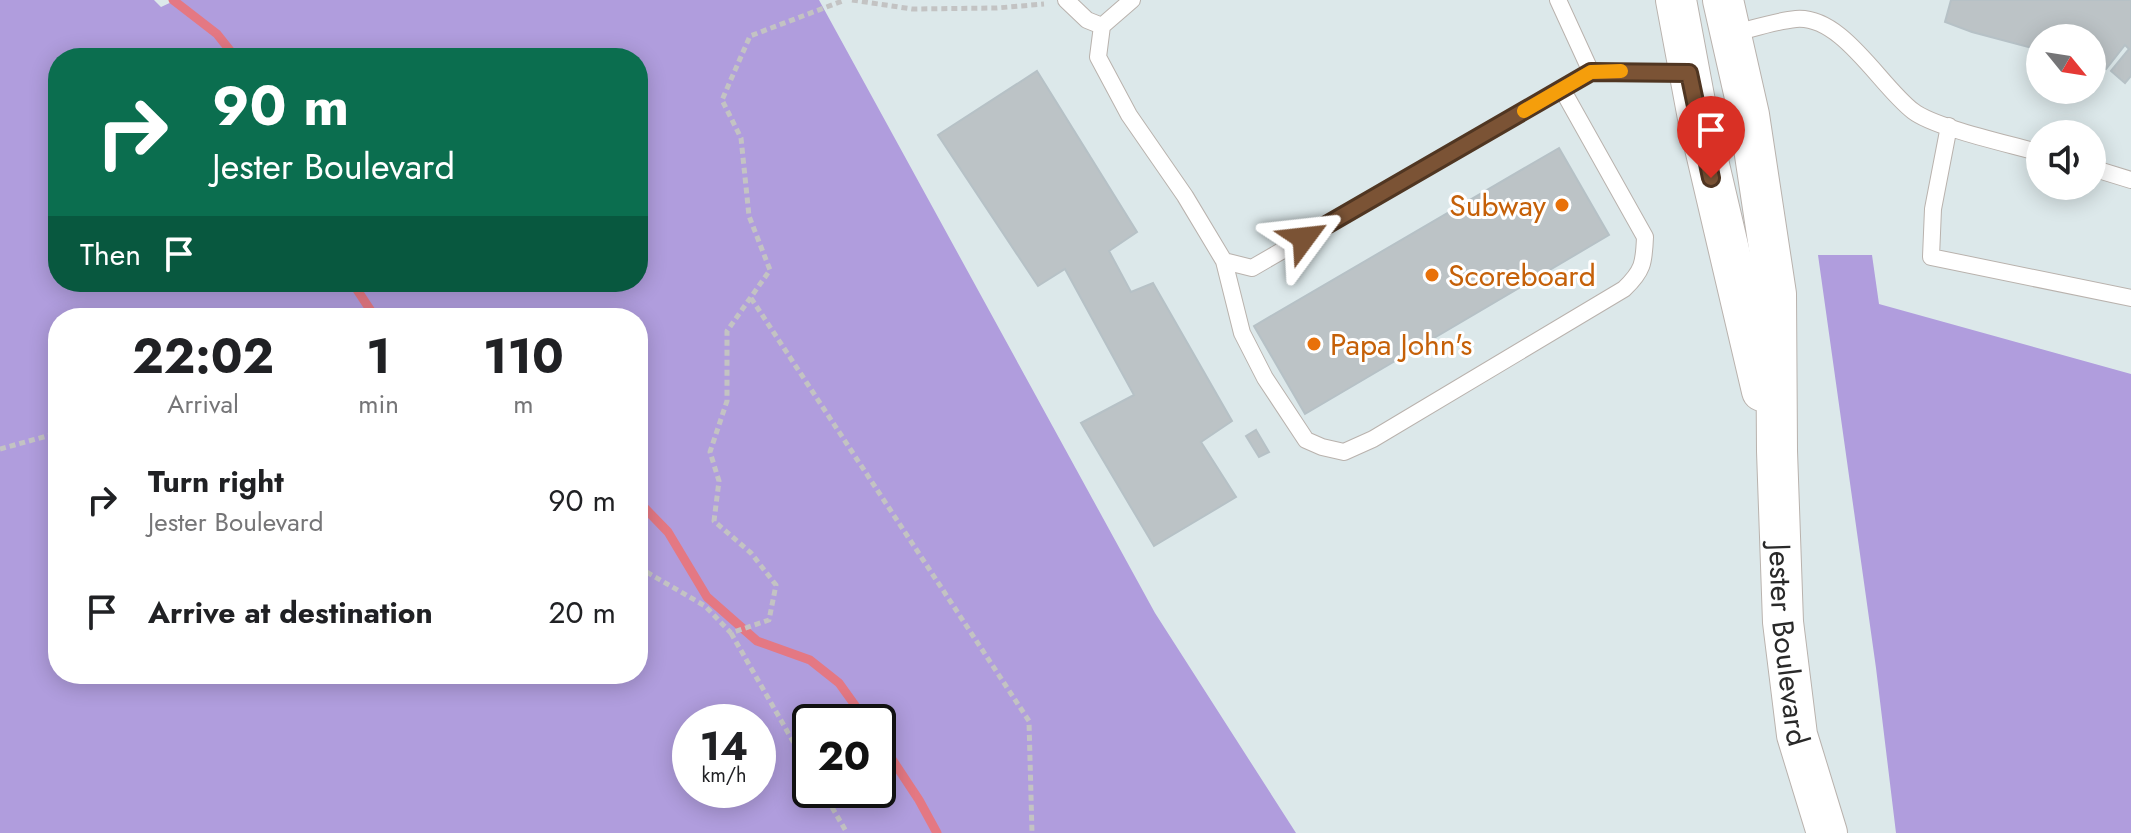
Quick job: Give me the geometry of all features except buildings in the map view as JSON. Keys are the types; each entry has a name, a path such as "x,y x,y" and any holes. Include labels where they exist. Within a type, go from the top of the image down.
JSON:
{"street":[{"name":"Jester Boulevard","path":"1676,0 1731,269 1777,451"},
{"name":"Jester Boulevard","path":"1727,17 1749,115 1776,294 1783,622 1797,735 1827,833"}],"lane":[{"path":"1066,0 1087,20 1102,26"},
{"path":"1132,0 1102,26 1098,57 1129,115 1185,196 1224,261 1242,333 1265,378 1306,440 1344,452 1373,439 1624,289 1639,275 1644,259 1645,237 1562,89"},
{"path":"1558,0 1591,72"},
{"path":"1727,17 1821,22 1846,41 1914,112 2026,149"},
{"path":"1224,261 1252,268 1591,72 1689,73"},
{"path":"1949,126 1933,209 1931,257 2131,298"},
{"path":"2106,172 2131,180"}],"path":[{"path":"731,633 769,620 776,585 751,553 714,521 719,481 710,452 727,401 727,331 770,270 749,216 741,138 722,100 750,36 845,0"},
{"path":"852,0 912,9 1044,4"},
{"path":"751,298 1029,721 1032,833"},
{"path":"0,449 48,436"},
{"path":"648,573 705,606 731,633 792,740"},
{"path":"832,808 847,833"}],"shaded area":[{"path":"0,0 154,0 161,7 176,0 819,0 1155,613 1296,833 0,833"},
{"path":"1818,255 1872,255 1879,304 2131,374 2131,833 1896,833"}],"waterway":[{"path":"173,0 217,34 228,48"},
{"path":"359,292 369,308"},
{"path":"648,511 668,532 707,597 757,641 810,660 839,683 854,704"},
{"path":"896,765 937,833"}],"slow traffic":[{"path":"1524,111 1591,72 1621,71"}],"place":[{"name":"Subway","path":"1562,205"},
{"name":"Scoreboard","path":"1432,275"},
{"name":"Papa John's","path":"1314,344"}],"route":[{"path":"1304,238 1591,72 1689,73 1711,178"}]}
